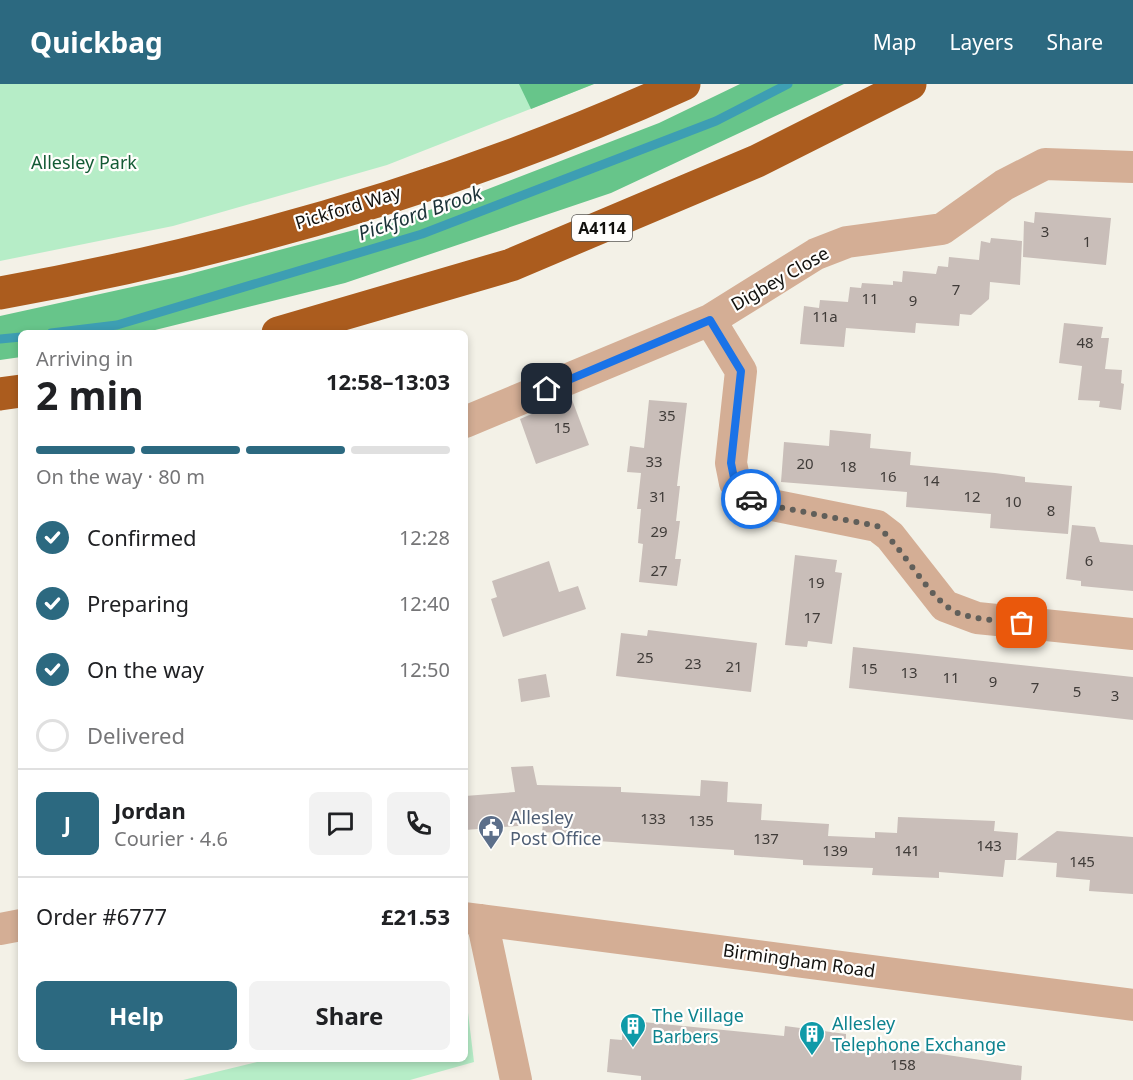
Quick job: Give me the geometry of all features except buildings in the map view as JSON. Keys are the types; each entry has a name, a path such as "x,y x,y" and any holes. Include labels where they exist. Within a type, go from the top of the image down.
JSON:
{"highway":[{"name":"Pickford Way","path":"0,293 90,276 209,248 413,189 543,142 684,84"},
{"name":"A4114","path":"288,330 511,265 757,161 910,84"},
{"path":"0,394 18,391"}],"street":[{"name":"Digbey Close","path":"468,421 710,320 816,254 847,242 942,229 1004,184 1033,168 1045,164 1133,167"},
{"path":"710,320 741,371 731,463 735,483 752,501 877,526 890,537 945,606 956,612 977,618 1133,634"},
{"path":"473,919 516,1080"},
{"name":"Birmingham Road","path":"473,919 1133,1005"},
{"path":"0,929 18,926"}],"green space":[{"name":"Allesley Park","path":"0,84 594,84 387,165 173,226 0,261"},
{"path":"519,84 594,84 531,109"},
{"path":"740,84 844,84 611,193 345,283 155,330 18,330 18,357 0,360 0,316 182,276 444,206 659,123"},
{"path":"468,1013 474,1062 410,1080 183,1080 257,1062 468,1062"}],"waterway":[{"name":"Pickford Brook","path":"76,330 117,325 422,234 716,121 788,84"},
{"name":"Pickford Brook","path":"0,339 18,337"}],"way so far":[{"path":"751,499 773,506 877,526 890,537 945,606 977,618 1022,623"}],"place":[{"name":"Allesley Post Office","path":"491,851"},
{"name":"The Village Barbers","path":"633,1049"},
{"name":"Allesley Telephone Exchange","path":"812,1057"}],"route":[{"path":"547,389 670,339 710,320 741,371 731,463 735,483 751,499"}]}
